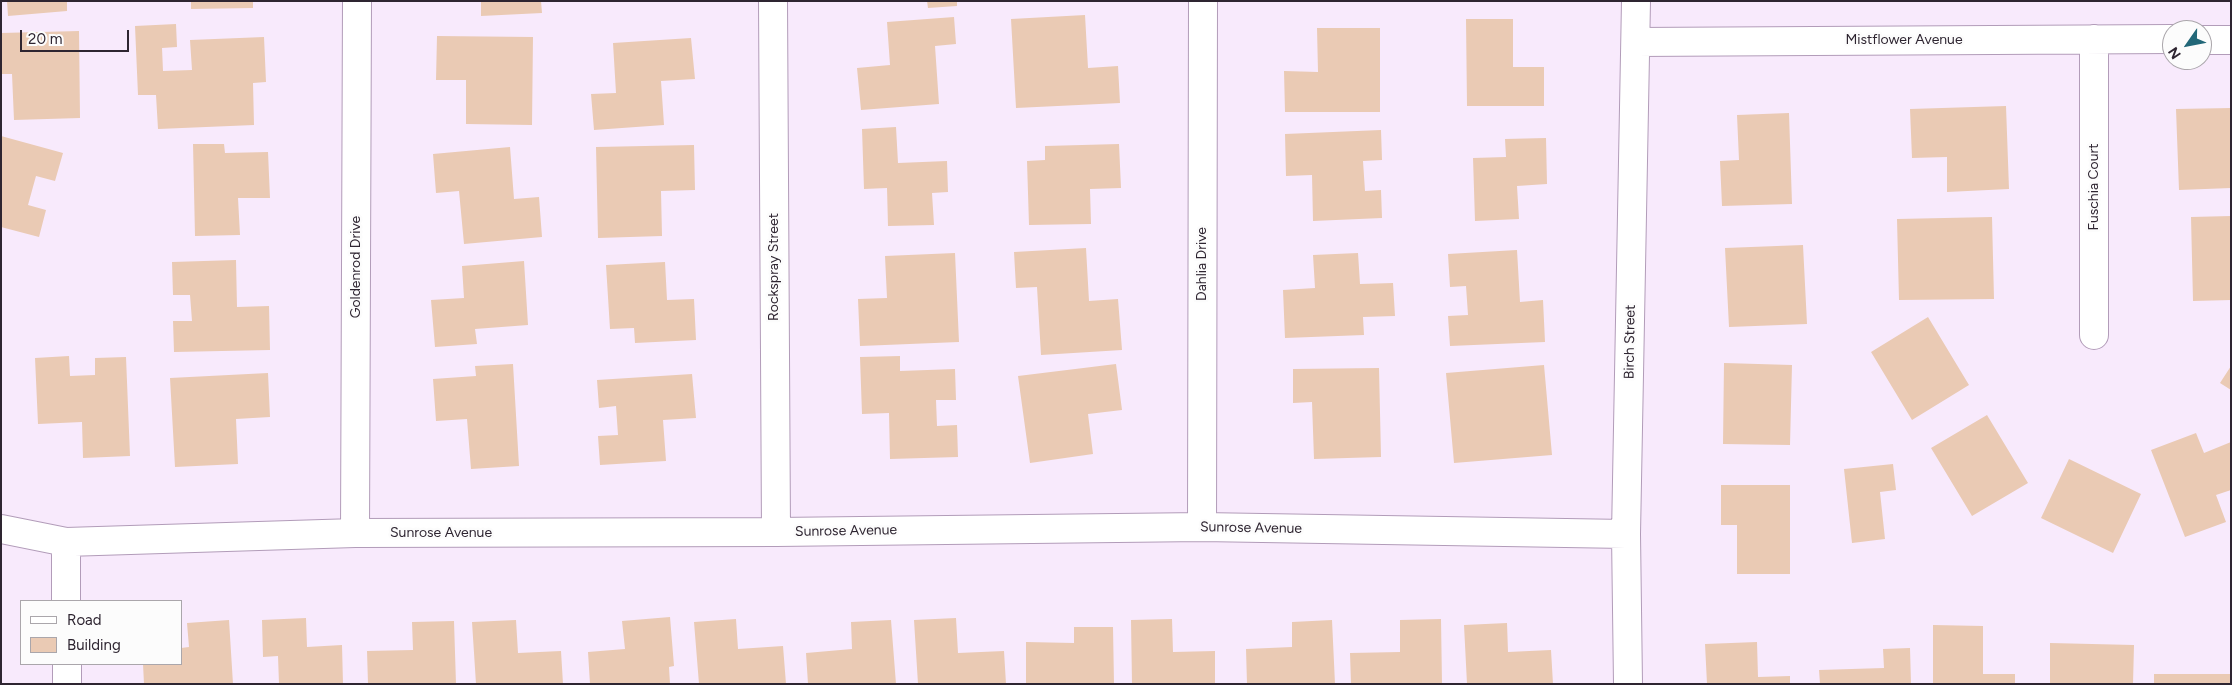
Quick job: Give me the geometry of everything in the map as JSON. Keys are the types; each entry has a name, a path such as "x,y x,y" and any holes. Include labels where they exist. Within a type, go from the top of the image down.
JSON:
{"street":[{"name":"Goldenrod Drive","path":"354,533 357,1"},
{"name":"Rockspray Street","path":"773,1 776,532"},
{"name":"Dahlia Drive","path":"1202,527 1203,1"},
{"name":"Birch Street","path":"1628,684 1626,534 1636,1"},
{"name":"Fuschia Court","path":"2094,39 2094,335"},
{"name":"Mistflower Avenue","path":"1636,42 2162,40"},
{"path":"2212,40 2231,40"},
{"name":"Sunrose Avenue","path":"1,529 66,542 354,533 776,532 1202,527 1626,534"},
{"path":"66,542 66,600"},
{"path":"67,665 67,684"}],"building":[{"path":"7,1 67,1 67,11 8,16"},
{"path":"191,1 253,1 253,8 191,9"},
{"path":"481,1 541,1 542,13 481,16"},
{"path":"927,1 957,1 957,6 928,8"},
{"path":"1085,15 1088,68 1118,66 1120,103 1016,108 1011,19"},
{"path":"954,17 956,44 935,46 939,104 861,110 857,68 890,65 887,22"},
{"path":"1466,19 1513,19 1513,67 1544,67 1544,106 1467,106"},
{"path":"176,24 177,47 162,48 163,71 192,70 190,40 264,37 266,82 253,83 254,125 158,129 156,95 138,95 135,26"},
{"path":"1317,28 1380,28 1380,112 1285,112 1284,71 1318,72"},
{"path":"79,31 80,118 14,120 12,74 1,74 1,33"},
{"path":"437,36 533,37 532,125 466,124 466,80 436,80"},
{"path":"691,38 695,79 661,81 664,125 594,130 591,94 616,93 613,43"},
{"path":"2006,106 2009,189 1947,192 1947,157 1912,158 1910,109"},
{"path":"2231,108 2231,188 2179,190 2176,109"},
{"path":"1789,113 1792,204 1722,206 1720,161 1739,160 1737,115"},
{"path":"896,127 898,163 947,161 948,192 932,193 934,225 888,226 887,188 864,189 862,129"},
{"path":"1381,130 1382,160 1363,161 1365,191 1381,190 1382,218 1313,221 1312,175 1286,176 1285,134"},
{"path":"1,136 63,153 55,181 36,176 28,205 46,210 39,237 1,227"},
{"path":"1546,138 1547,184 1517,186 1519,219 1475,221 1473,158 1506,157 1505,139"},
{"path":"193,144 224,144 225,153 268,152 270,198 238,198 240,235 195,236"},
{"path":"1119,144 1121,188 1090,189 1091,224 1029,225 1027,161 1045,160 1045,146"},
{"path":"694,145 695,190 661,191 662,236 598,238 596,147"},
{"path":"510,147 514,199 539,197 542,237 464,244 459,191 436,193 433,154"},
{"path":"2231,216 2231,300 2193,301 2191,217"},
{"path":"1992,217 1994,299 1899,300 1897,219"},
{"path":"1803,245 1807,324 1729,327 1725,248"},
{"path":"1086,248 1089,301 1118,299 1122,350 1041,355 1037,287 1016,288 1014,252"},
{"path":"1517,250 1520,302 1543,300 1545,342 1450,346 1448,316 1468,315 1466,286 1450,287 1448,254"},
{"path":"955,253 959,342 860,346 858,299 887,298 885,256"},
{"path":"1358,253 1360,284 1393,283 1395,316 1363,317 1364,335 1285,338 1283,290 1315,288 1313,255"},
{"path":"236,260 237,307 269,306 270,350 174,352 173,321 192,321 190,295 173,295 172,262"},
{"path":"524,261 528,325 475,329 477,344 435,347 431,300 464,298 462,266"},
{"path":"665,262 667,300 694,299 696,340 635,343 634,328 610,329 606,265"},
{"path":"1928,317 1969,385 1912,420 1871,352"},
{"path":"69,356 70,376 95,375 95,358 126,357 130,456 83,458 82,422 38,424 35,358"},
{"path":"900,356 900,371 955,369 956,400 936,400 937,426 957,425 958,457 890,459 889,413 862,414 860,357"},
{"path":"1724,363 1792,365 1790,445 1723,444"},
{"path":"513,364 519,466 471,469 467,419 436,421 433,379 476,376 475,366"},
{"path":"1116,364 1122,410 1088,414 1093,454 1030,463 1018,376"},
{"path":"1544,365 1552,455 1454,463 1446,373"},
{"path":"2231,366 2231,390 2220,383"},
{"path":"1379,368 1381,457 1314,459 1312,402 1293,403 1293,369"},
{"path":"268,373 270,417 236,419 238,464 175,467 170,378"},
{"path":"692,374 696,418 663,420 666,461 600,465 598,436 618,435 616,406 599,408 597,380"},
{"path":"1987,415 2028,483 1972,516 1931,448"},
{"path":"2196,433 2204,453 2231,442 2231,490 2216,495 2226,522 2185,537 2151,450"},
{"path":"2069,459 2141,494 2113,553 2041,518"},
{"path":"1893,464 1896,490 1880,492 1885,539 1852,543 1844,469"},
{"path":"1721,485 1790,485 1790,574 1737,574 1737,525 1721,525"},
{"path":"670,617 674,666 669,667 670,684 590,684 588,652 625,649 622,621"},
{"path":"306,618 307,647 342,645 343,684 279,684 278,656 263,657 262,620"},
{"path":"956,618 958,653 1004,651 1006,684 918,684 914,620"},
{"path":"736,619 738,649 783,646 786,684 699,684 694,622"},
{"path":"1172,619 1173,652 1215,651 1215,684 1132,684 1131,620"},
{"path":"1441,619 1442,684 1351,684 1350,653 1400,652 1400,620"},
{"path":"229,620 233,684 144,684 143,665 182,665 182,648 189,647 187,623"},
{"path":"516,620 518,653 561,651 563,684 476,684 472,622"},
{"path":"891,620 896,684 808,684 806,653 852,649 851,622"},
{"path":"1332,620 1335,684 1247,684 1246,649 1292,647 1292,622"},
{"path":"454,621 456,684 368,684 367,651 413,650 412,622"},
{"path":"1507,623 1508,652 1551,650 1553,684 1467,684 1464,625"},
{"path":"1933,625 1983,626 1983,674 2015,674 2015,684 1933,684"},
{"path":"1074,627 1113,627 1114,684 1026,684 1026,642 1074,643"},
{"path":"1757,642 1758,677 1790,676 1790,684 1707,684 1705,644"},
{"path":"2050,643 2134,645 2133,684 2050,684"},
{"path":"1910,648 1911,684 1820,684 1819,670 1884,668 1883,649"},
{"path":"2154,674 2231,674 2231,684 2154,684"}]}
